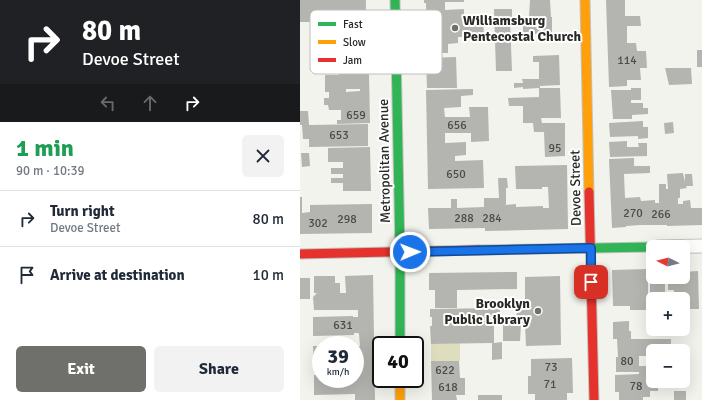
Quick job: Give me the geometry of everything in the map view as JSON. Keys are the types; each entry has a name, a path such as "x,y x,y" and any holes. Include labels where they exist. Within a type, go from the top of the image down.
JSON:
{"street":[{"name":"Metropolitan Avenue","path":"395,0 395,10"},
{"name":"Devoe Street","path":"585,0 594,400"},
{"name":"Metropolitan Avenue","path":"396,74 400,336"},
{"path":"690,246 702,246"},
{"path":"300,254 646,247"},
{"path":"400,388 400,400"}],"green space":[{"path":"460,343 460,361 431,361 431,344"}],"building":[{"path":"300,0 366,0 366,10 310,10 310,22 300,22"},
{"path":"424,0 464,0 464,2 445,2 445,10 464,9 464,20 483,19 484,36 458,37 458,43 448,44 448,53 442,53 442,10 426,10 426,3 424,3"},
{"path":"530,0 550,0 552,34 523,34 523,17 529,17"},
{"path":"606,0 625,0 625,16 640,16 641,26 627,26 627,43 636,43 637,51 646,51 647,68 640,68 641,80 627,80 627,86 609,87"},
{"path":"494,9 512,9 512,19 510,19 512,71 496,71"},
{"path":"697,50 702,50 702,67 697,67"},
{"path":"559,55 560,85 540,86 540,88 560,88 561,118 541,118 542,123 523,123 523,106 509,106 508,98 539,97 539,88 514,88 514,83 523,83 522,79 539,79 539,62 533,62 533,56"},
{"path":"442,57 456,57 457,88 427,88 427,74 442,74"},
{"path":"665,68 691,68 692,84 669,85"},
{"path":"369,74 370,123 337,124 337,120 341,120 341,110 329,110 328,105 324,105 324,98 329,98 329,92 325,92 325,75","holes":["346,89 360,89 360,91 346,92"]},
{"path":"631,88 641,88 641,100 631,100 631,103 643,103 643,108 648,108 648,114 632,115 632,119 613,119 611,90 631,90"},
{"path":"473,89 473,95 461,96 461,107 444,108 445,117 470,117 469,107 488,107 489,141 471,142 471,133 445,133 445,143 466,142 466,155 455,156 455,161 483,160 484,188 428,189 426,90"},
{"path":"300,111 308,111 309,125 368,124 368,146 309,147 309,139 303,139 302,125 300,125"},
{"path":"643,121 643,127 648,127 648,138 638,139 638,136 610,137 609,123"},
{"path":"673,122 674,133 665,134 664,123"},
{"path":"533,123 565,123 565,156 545,157 544,132 534,132"},
{"path":"627,141 627,147 639,147 638,143 647,143 647,156 610,157 609,142"},
{"path":"370,147 371,191 343,191 343,183 331,183 331,178 343,178 343,174 331,174 331,168 343,168 343,162 328,162 328,148"},
{"path":"301,153 309,153 310,166 302,167"},
{"path":"634,158 634,166 650,166 650,173 624,174 625,198 640,197 641,201 655,200 655,203 659,203 659,184 666,184 666,189 668,189 667,174 683,173 685,182 685,174 692,174 693,186 686,186 687,188 680,189 678,204 683,204 683,201 690,200 691,208 702,208 702,225 641,225 612,228 609,159"},
{"path":"567,165 568,229 485,231 485,228 429,229 428,208 451,208 451,199 457,199 457,208 484,207 484,198 499,198 498,178 507,178 508,188 506,188 506,205 516,204 516,207 543,206 543,208 549,208 548,187 542,187 542,189 516,189 515,166"},
{"path":"300,197 302,197 302,213 310,212 310,205 372,204 372,233 300,234"},
{"path":"646,269 646,284 648,284 648,292 646,292 646,310 630,310 630,306 613,306 612,270"},
{"path":"698,271 699,309 690,309 690,292 674,292 674,290 668,290 668,284 690,284 690,272"},
{"path":"517,272 517,289 457,290 457,308 435,308 435,290 429,290 429,273"},
{"path":"373,275 374,336 372,336 372,388 375,388 375,400 355,400 355,394 314,395 314,388 364,388 364,336 359,336 358,333 354,333 354,335 313,336 313,317 358,317 358,310 314,310 313,297 317,293 314,293 314,276 335,276 335,283 340,283 340,293 346,293 345,276"},
{"name":"Brooklyn Public Library","path":"560,276 561,345 526,346 525,323 517,323 516,300 525,300 525,277"},
{"path":"300,278 310,278 310,299 300,299"},
{"path":"650,284 665,284 665,292 650,292"},
{"path":"500,308 500,325 494,325 494,343 502,342 502,359 492,360 492,343 431,344 430,326 432,326 432,317 430,317 430,309"},
{"path":"629,321 631,339 671,339 671,344 646,344 646,356 639,356 639,366 646,366 646,388 658,388 658,391 650,391 650,397 643,397 643,400 619,400 619,392 615,392 615,375 639,374 639,372 616,372 616,357 618,357 617,339 613,339 613,322"},
{"path":"503,324 521,324 520,341 503,341"},
{"path":"572,358 573,393 567,393 567,400 535,400 535,394 528,394 528,376 531,376 531,359"},
{"path":"431,361 459,361 460,378 465,378 465,395 456,395 457,400 432,400"},
{"path":"674,391 686,391 686,400 674,400"},
{"path":"478,395 502,395 502,400 478,400"}],"traffic: fast":[{"path":"395,0 395,10"},
{"path":"396,74 400,336"},
{"path":"478,250 646,247"}],"traffic: slow":[{"path":"585,0 589,192"},
{"path":"400,388 400,400"}],"traffic: jam":[{"path":"589,192 594,400"},
{"path":"300,254 478,250"}],"place":[{"name":"Williamsburg Pentecostal Church","path":"455,28"},
{"name":"Brooklyn Public Library","path":"538,311"}],"route":[{"path":"410,252 591,248 591,282"}]}
